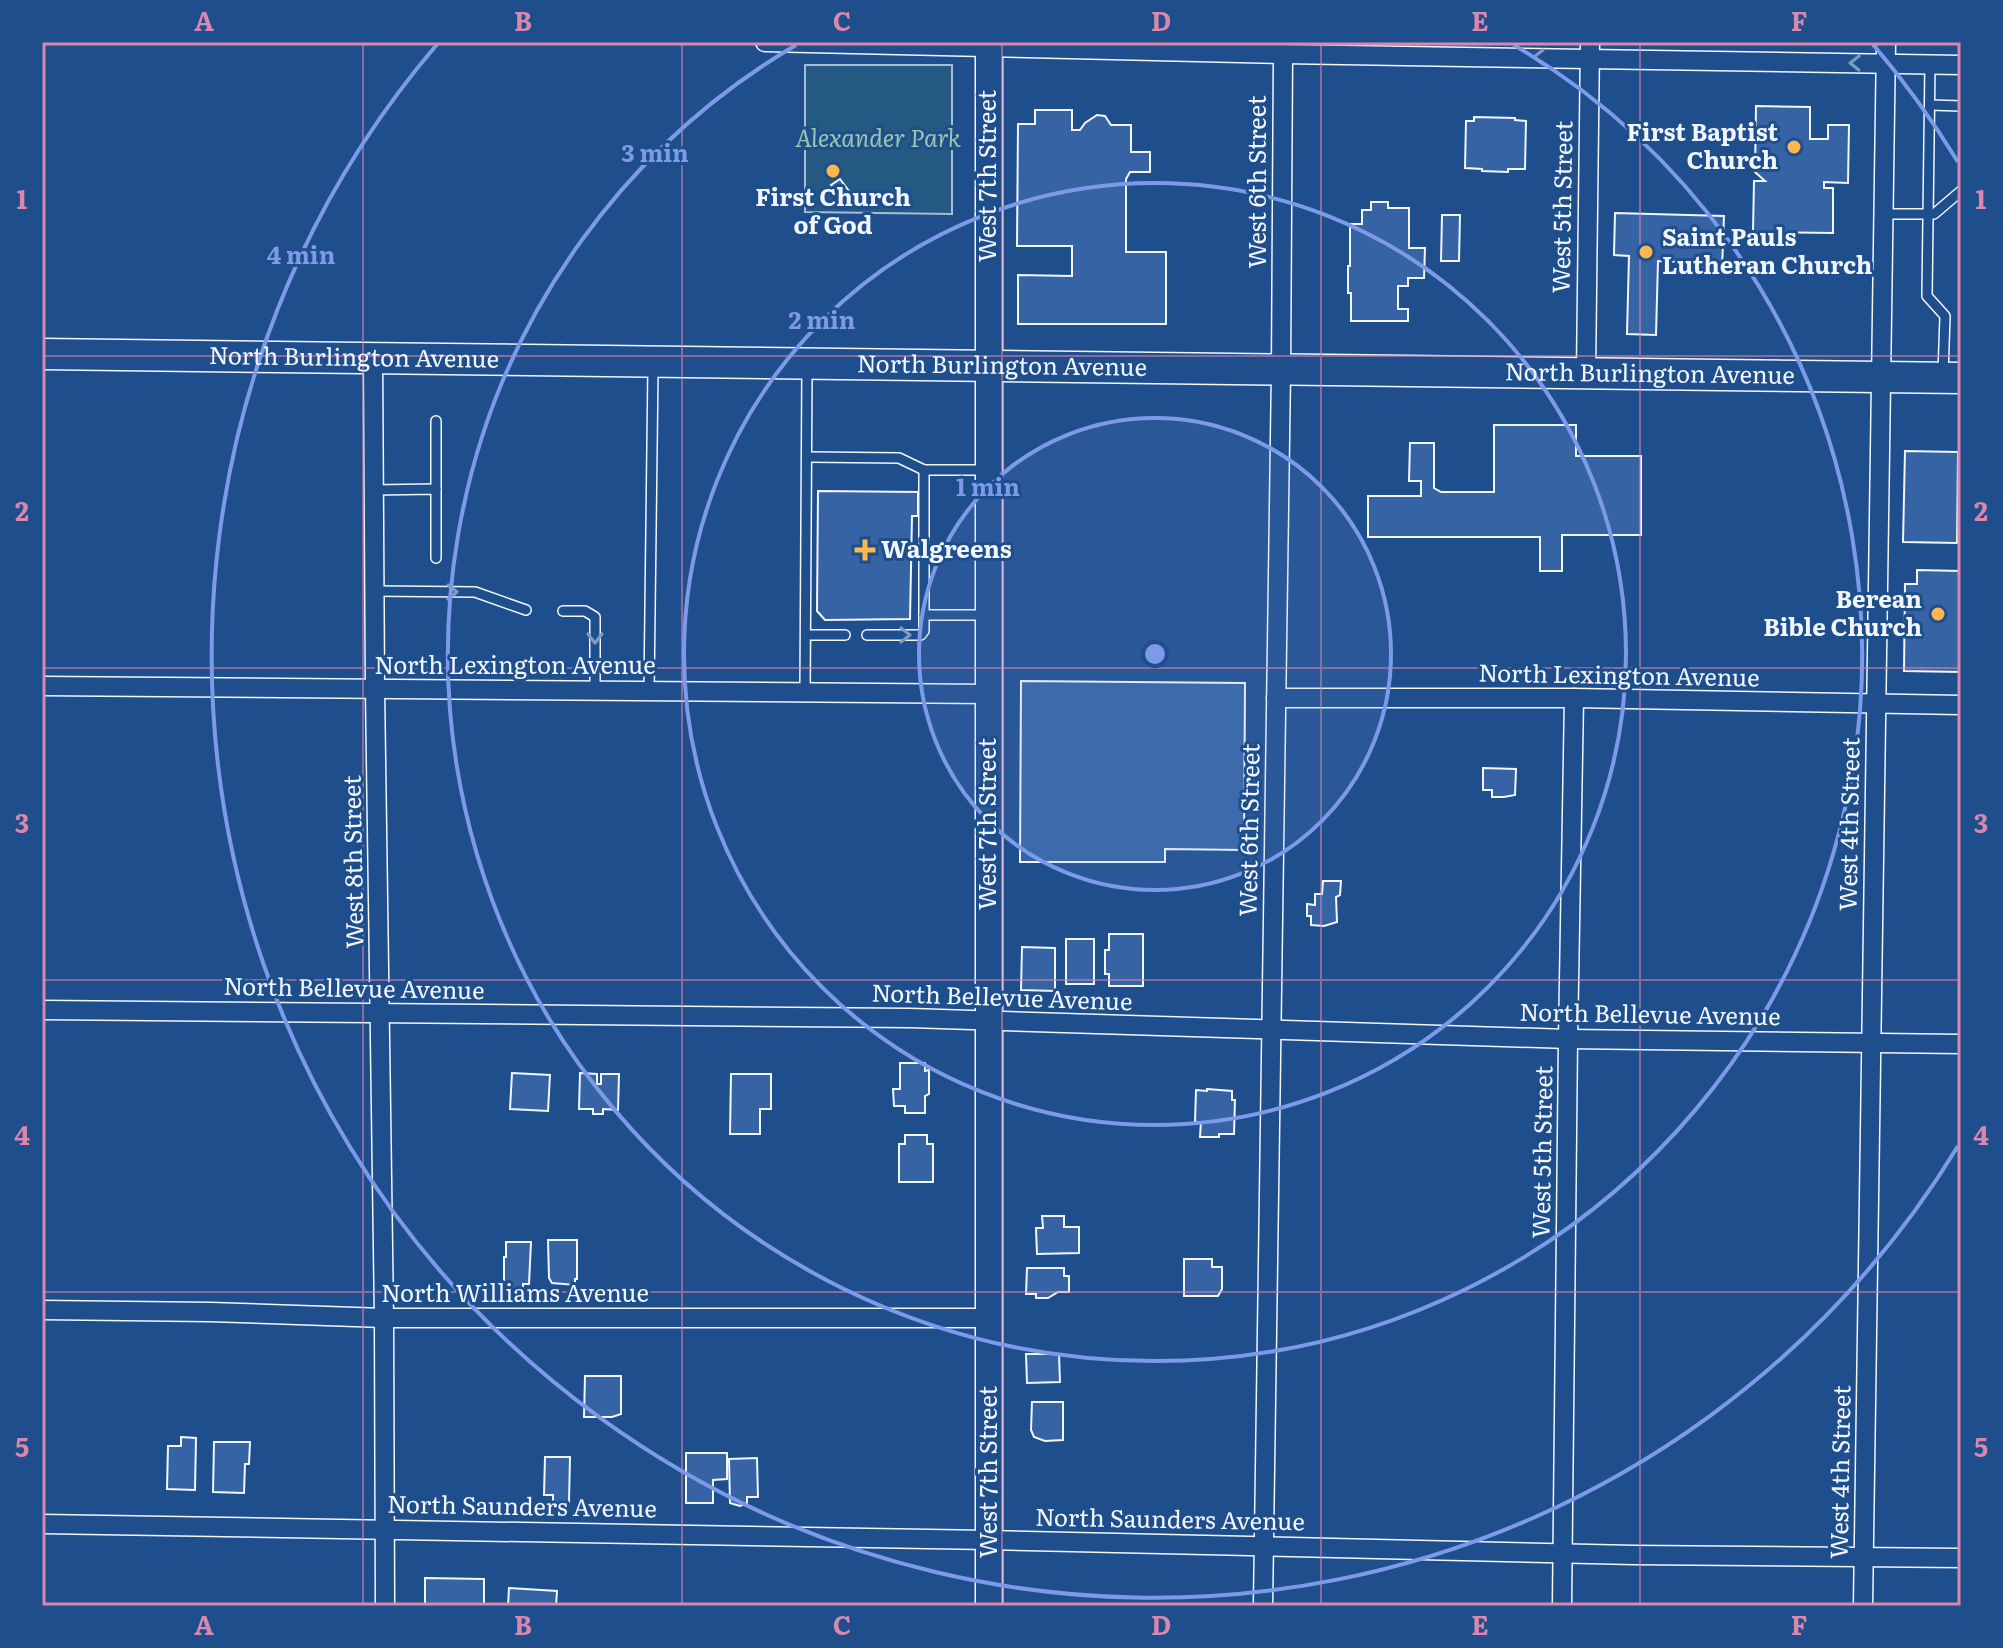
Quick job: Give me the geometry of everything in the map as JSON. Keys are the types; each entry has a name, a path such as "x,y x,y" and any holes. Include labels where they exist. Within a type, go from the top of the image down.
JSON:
{"highway":[{"name":"North Burlington Avenue","path":"42,354 1952,378"}],"main road":[{"name":"West 7th Street","path":"989,44 989,1606"}],"street":[{"path":"765,42 989,44 1283,54 1590,50 1961,65"},
{"name":"West 4th Street","path":"1863,1606 1886,42"},
{"name":"West 5th Street","path":"1586,373 1590,50"},
{"name":"West 6th Street","path":"1263,1606 1283,54"},
{"name":"West 8th Street","path":"373,357 385,1606"},
{"name":"North Lexington Avenue","path":"42,686 988,694"},
{"name":"North Lexington Avenue","path":"1276,698 1574,698 1961,705"},
{"name":"West 5th Street","path":"1562,1606 1574,698"},
{"name":"North Bellevue Avenue","path":"42,1010 910,1018 1568,1039 1961,1044"},
{"name":"North Williams Avenue","path":"42,1310 384,1318 988,1318"},
{"name":"North Saunders Avenue","path":"42,1524 989,1540 1563,1554 1961,1558"}],"lane":[{"path":"1930,64 1927,296 1945,316 1952,378"},
{"path":"1930,105 1961,106"},
{"path":"1883,214 1934,214 1961,191"},
{"path":"649,691 653,361"},
{"path":"805,693 807,363"},
{"path":"436,421 436,558"},
{"path":"809,457 899,458 924,470 988,470"},
{"path":"867,635 921,635 924,631 924,470"},
{"path":"374,490 436,489"},
{"path":"375,591 475,592 526,610"},
{"path":"563,611 585,611 595,617 595,691"},
{"path":"924,615 988,615"},
{"path":"806,635 845,635"}],"green space":[{"name":"Alexander Park","path":"805,65 952,65 952,214 805,212"}],"building":[{"path":"1756,106 1810,107 1810,139 1828,139 1828,125 1849,125 1848,183 1824,182 1824,188 1833,188 1833,233 1753,232 1754,181 1765,181 1755,172"},
{"path":"1035,110 1072,110 1072,130 1080,130 1097,115 1105,116 1111,125 1131,125 1131,152 1150,152 1150,172 1130,172 1126,179 1126,252 1166,252 1166,324 1018,324 1018,275 1072,276 1072,246 1017,246 1018,124 1035,124"},
{"path":"1474,117 1526,121 1525,169 1508,169 1508,172 1465,168 1466,121 1474,121"},
{"path":"840,179 849,191 840,197 831,185"},
{"path":"1371,202 1388,202 1388,208 1409,208 1409,248 1425,248 1424,278 1408,278 1408,286 1398,286 1398,309 1408,309 1408,321 1351,321 1351,293 1348,293 1350,224 1362,224 1362,210 1371,210"},
{"path":"1615,213 1724,216 1722,269 1686,268 1686,262 1658,261 1656,335 1627,334 1629,256 1614,255"},
{"path":"1442,215 1460,215 1459,261 1441,261"},
{"path":"1494,425 1576,425 1576,456 1641,456 1641,535 1562,535 1562,571 1540,571 1540,537 1368,537 1368,496 1421,496 1421,481 1409,481 1410,443 1434,443 1434,488 1441,492 1494,492"},
{"path":"1905,451 1958,452 1957,543 1903,542"},
{"path":"818,491 918,492 918,516 912,516 910,619 825,620 817,611"},
{"path":"1917,570 1961,571 1961,672 1904,671 1905,584 1917,584"},
{"path":"1021,681 1245,683 1244,850 1165,849 1165,862 1020,862"},
{"path":"1483,768 1516,769 1515,795 1492,797 1492,790 1483,790"},
{"path":"1323,881 1341,881 1340,895 1336,897 1337,922 1324,926 1311,925 1307,904 1315,905 1315,894 1322,894"},
{"path":"1109,934 1143,934 1143,986 1109,986 1109,974 1105,974 1105,950 1109,950"},
{"path":"1066,939 1094,939 1094,984 1066,984"},
{"path":"1022,947 1055,948 1055,991 1021,990"},
{"path":"900,1063 925,1063 925,1071 929,1070 925,1113 905,1113 905,1106 894,1106 893,1089 900,1089"},
{"path":"512,1073 550,1075 548,1111 510,1109"},
{"path":"580,1073 597,1074 597,1084 601,1084 601,1074 619,1074 618,1110 603,1109 603,1114 593,1114 593,1109 579,1109"},
{"path":"731,1074 771,1074 771,1109 760,1109 760,1134 730,1134"},
{"path":"1196,1090 1232,1091 1232,1100 1235,1100 1234,1134 1200,1137 1201,1122 1195,1122"},
{"path":"905,1135 927,1135 927,1144 933,1144 933,1182 899,1182 899,1144 905,1144"},
{"path":"1042,1216 1064,1216 1064,1227 1079,1227 1079,1253 1037,1254 1036,1228 1043,1228"},
{"path":"548,1240 577,1240 575,1285 552,1283 549,1278"},
{"path":"506,1242 531,1242 529,1284 523,1284 523,1290 511,1290 511,1285 504,1285"},
{"path":"1184,1259 1212,1259 1212,1267 1222,1267 1222,1289 1218,1296 1184,1296"},
{"path":"1027,1268 1064,1268 1064,1276 1069,1276 1069,1292 1058,1292 1048,1298 1026,1294"},
{"path":"1026,1354 1059,1354 1060,1382 1027,1383"},
{"path":"585,1376 621,1376 621,1414 584,1417"},
{"path":"1032,1402 1063,1402 1063,1440 1045,1441 1034,1437 1031,1430"},
{"path":"181,1437 196,1438 195,1490 167,1489 168,1446 181,1446"},
{"path":"214,1442 250,1442 244,1493 213,1492"},
{"path":"686,1453 727,1453 727,1479 713,1480 713,1503 686,1503"},
{"path":"545,1457 570,1457 569,1502 562,1504 553,1501 553,1495 544,1495"},
{"path":"757,1458 758,1497 747,1497 747,1503 740,1506 730,1503 729,1459"},
{"path":"425,1578 484,1579 484,1605 425,1605"},
{"path":"509,1588 557,1591 556,1606 508,1606"}],"place":[{"name":"First Baptist Church","path":"1794,147"},
{"name":"First Church of God","path":"833,171"},
{"name":"Saint Pauls Lutheran Church","path":"1646,252"},
{"name":"Walgreens","path":"865,550"},
{"name":"Berean Bible Church","path":"1938,614"}]}
